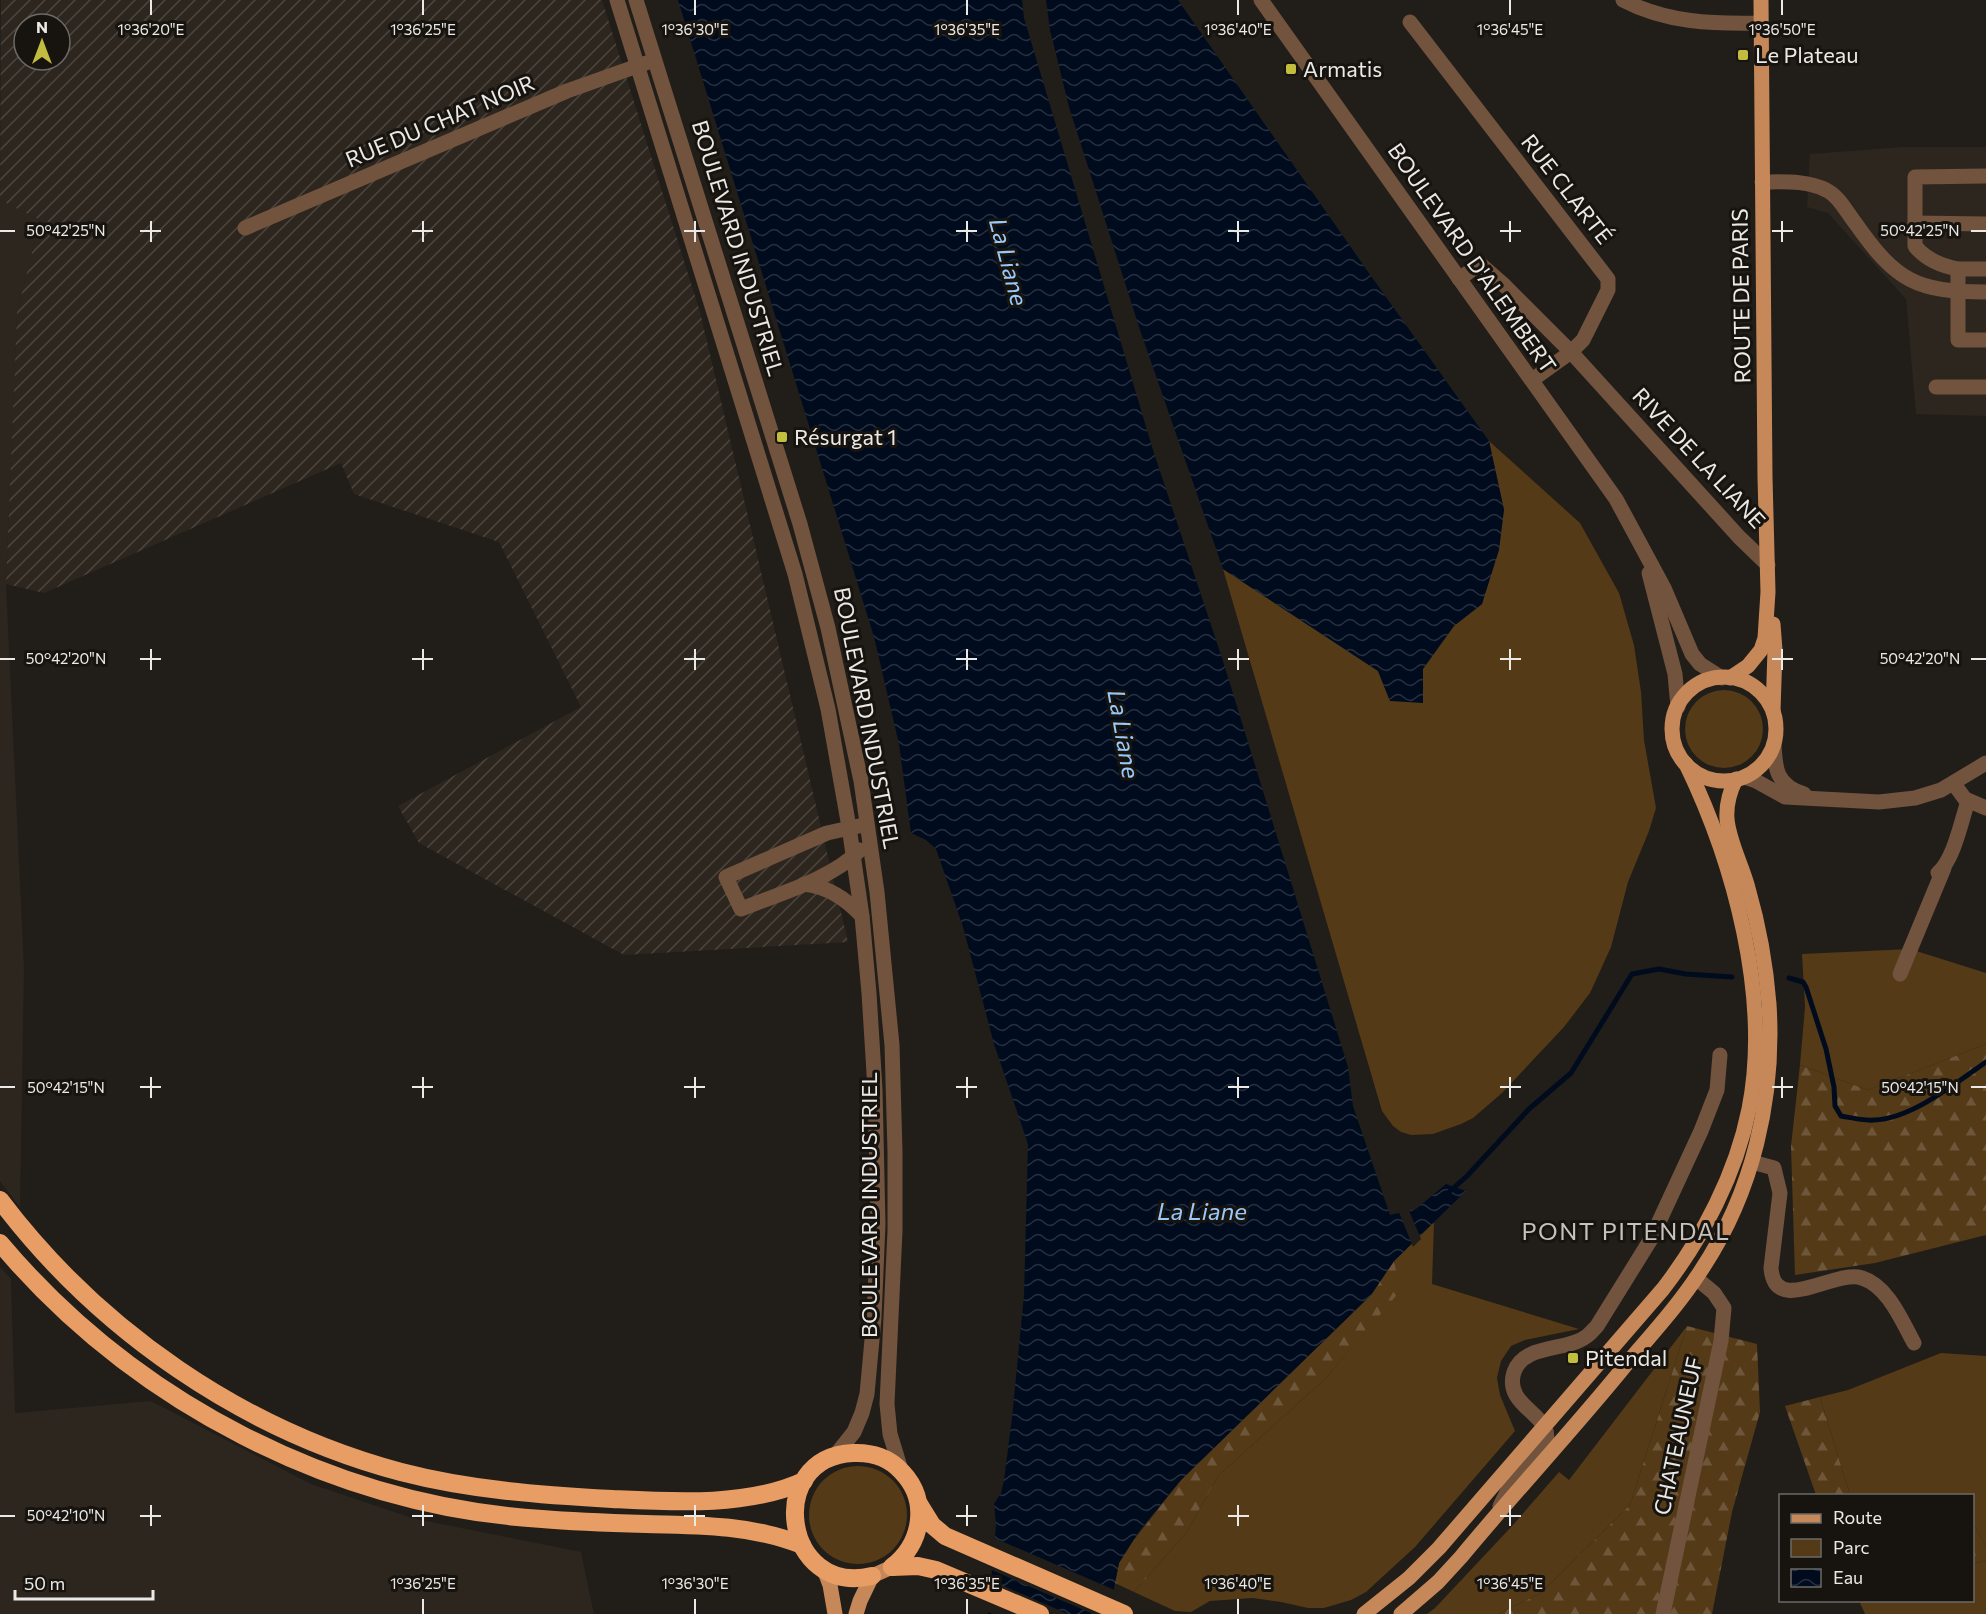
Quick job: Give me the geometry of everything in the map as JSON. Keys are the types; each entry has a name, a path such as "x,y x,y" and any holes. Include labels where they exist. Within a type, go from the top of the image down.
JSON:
{"highway":[{"path":"0,1200 60,1270 117,1323 179,1370 233,1403 279,1427 353,1457 421,1477 513,1492 583,1498 685,1501 727,1499 780,1491 804,1481"},
{"path":"0,1243 56,1304 100,1343 142,1375 218,1422 296,1460 353,1482 421,1502 471,1511 539,1519 718,1526 773,1535 802,1545"},
{"path":"872,1576 849,1578 824,1569 810,1557 795,1528 796,1498 804,1481 817,1467 834,1457 847,1453 865,1453 886,1460 901,1470 911,1483 919,1503 936,1529 945,1536 1124,1614"},
{"path":"892,1567 906,1554 916,1537 919,1503"},
{"path":"892,1567 918,1566 944,1572 1040,1614"}],"main road":[{"name":"ROUTE DE PARIS","path":"1726,678 1748,666 1761,650 1766,629 1768,592 1761,0"},
{"name":"ROUTE DE PARIS","path":"1768,592 1775,650 1773,713"},
{"path":"1364,1614 1429,1559 1657,1296 1707,1222 1735,1159 1752,1090 1755,1042 1748,953 1726,866 1706,810 1686,764 1678,752 1673,735 1673,721 1685,696 1708,680 1726,678 1744,681 1755,688 1767,701 1773,713 1776,728 1774,743 1769,755 1761,765 1740,778 1723,781 1696,772 1686,764"},
{"path":"1401,1614 1438,1582 1615,1378 1696,1278 1712,1254 1731,1216 1759,1137 1766,1094 1769,1054 1769,1008 1757,924 1728,825 1727,809 1740,778"},
{"path":"856,1614 862,1595 872,1576 892,1567"},
{"path":"824,1569 830,1585 835,1614"}],"street":[{"name":"BOULEVARD INDUSTRIEL","path":"617,0 795,574 828,709 854,856 869,993 876,1110 878,1224 874,1318 868,1384 862,1413 854,1432 834,1457"},
{"name":"BOULEVARD INDUSTRIEL","path":"636,0 810,559 848,717 869,832 892,1045 896,1231 887,1404 890,1434 901,1470"},
{"name":"BOULEVARD D'ALEMBERT","path":"1261,0 1616,499 1664,588 1692,654 1700,664 1726,678"},
{"path":"1623,0 1641,10 1667,18 1697,22 1761,23"},
{"name":"RUE CLARTÉ","path":"1410,22 1608,279 1608,290 1588,333 1571,352 1532,380"},
{"name":"RUE DU CHAT NOIR","path":"245,228 567,92 655,60"},
{"path":"1986,176 1915,177 1916,246 1920,252 1945,266 1958,269 1986,269"},
{"path":"1762,182 1801,184 1827,190 1837,198 1877,253 1907,278 1926,287 1958,292 1986,292"},
{"path":"1915,223 1986,224"},
{"name":"RIVE DE LA LIANE","path":"1459,279 1480,264 1505,286 1571,352 1739,537 1768,565"},
{"path":"1958,269 1958,340 1986,340"},
{"path":"1936,387 1986,387"},
{"name":"BOULEVARD D'ALEMBERT","path":"1641,545 1672,662 1678,708"},
{"path":"1774,743 1779,774 1786,786 1818,798"},
{"path":"1740,778 1756,781 1785,797 1889,802 1927,795 1954,784 1986,763"},
{"path":"1954,784 1968,801 1986,808"},
{"path":"1900,974 1957,836 1968,801"},
{"path":"849,827 869,832 854,856 828,872 741,909 726,877 815,838 849,827"},
{"path":"1929,881 1944,868"},
{"path":"804,884 831,892 850,904 862,916"},
{"path":"1495,1517 1510,1486 1544,1448 1547,1435 1545,1425 1516,1396 1513,1382 1516,1368 1521,1361 1533,1353 1587,1337 1597,1326 1651,1239 1701,1131 1717,1090 1720,1055"},
{"path":"1752,1162 1774,1168 1778,1182 1779,1199 1771,1268 1772,1278 1777,1285 1783,1290 1792,1292 1840,1277 1862,1278 1875,1285 1883,1293 1914,1343"},
{"name":"CHATEAUNEUF","path":"1663,1614 1721,1341 1724,1308 1714,1293 1696,1278"}],"shaded area":[{"path":"1,0 602,0 700,312 848,942 624,955 419,843 398,806 581,707 499,542 354,494 341,463 44,593 6,584 17,313 40,220 0,200"},
{"path":"1902,147 1986,147 1986,416 1916,414 1906,299 1828,213 1807,207 1810,154"},
{"path":"0,200 40,220 17,313 6,584 24,969 20,1207 0,1181"},
{"path":"0,1267 11,1279 15,1413 151,1401 311,1484 412,1518 581,1552 594,1614 0,1614"}],"green space":[{"path":"1489,441 1580,523 1619,593 1634,645 1641,692 1644,740 1656,808 1628,882 1611,947 1590,993 1564,1027 1502,1093 1473,1118 1433,1134 1411,1135 1393,1126 1382,1111 1223,569 1378,671 1390,701 1422,669 1454,625 1482,604 1504,510"},
{"path":"1724,690 1739,693 1751,702 1760,714 1763,729 1760,744 1751,756 1739,765 1724,768 1709,765 1697,756 1688,744 1685,729 1688,714 1697,702 1709,693"},
{"path":"1910,949 1986,973 1986,1044 1868,1090 1800,1065 1805,1007 1802,954"},
{"path":"1986,1044 1986,1235 1875,1263 1795,1275 1791,1146 1800,1065 1868,1090"},
{"path":"1434,1222 1432,1284 1579,1329 1525,1340 1511,1346 1501,1361 1497,1378 1500,1395 1515,1431 1415,1547 1366,1592 1351,1600 1324,1608 1308,1608 1253,1598 1210,1601 1191,1612 1175,1611 1134,1592 1186,1533 1219,1475 1326,1378 1400,1290 1394,1261"},
{"path":"1394,1261 1401,1290 1326,1378 1219,1475 1186,1533 1134,1592 1115,1583 1119,1563 1129,1546 1181,1480 1371,1295"},
{"path":"1687,1326 1630,1505 1541,1593 1498,1614 1427,1614 1513,1525 1559,1472 1569,1480"},
{"path":"1687,1326 1757,1344 1760,1412 1732,1512 1712,1614 1498,1614 1541,1593 1630,1505"},
{"path":"1941,1353 1986,1356 1986,1546 1974,1525 1974,1494 1850,1494 1820,1397 1848,1390"},
{"path":"1820,1397 1850,1494 1816,1494 1785,1406"},
{"path":"858,1466 877,1470 893,1480 903,1496 907,1515 903,1534 893,1550 877,1560 858,1564 839,1560 823,1550 813,1534 809,1515 813,1496 823,1480 839,1470"},
{"path":"1974,1525 1986,1546 1986,1560 1974,1564"},
{"path":"1986,1560 1986,1614 1865,1614 1860,1603 1974,1602 1974,1564"}],"water":[{"name":"La Liane","path":"678,0 1022,0 1024,18 1153,450 1223,661 1348,1067 1353,1106 1390,1215 1416,1209 1446,1184 1466,1191 1394,1261 1371,1295 1181,1480 1140,1530 1119,1563 1109,1614 988,1614 996,1525 994,1504 1001,1493 1004,1480 1024,1295 1028,1144 994,1044 963,927 936,849 926,840 911,833 899,744 874,637"},
{"path":"1046,0 1178,0 1489,441 1504,510 1499,550 1482,604 1454,626 1423,669 1423,703 1390,701 1378,671 1223,569 1140,330 1069,107 1050,30"}],"pier":[{"path":"1408,1208 1421,1239 1413,1247 1398,1210"},
{"path":"992,1537 1117,1591 1112,1614 1093,1614 989,1569"},
{"path":"988,1579 1068,1614 993,1614 985,1611"}],"waterway":[{"path":"1449,1192 1467,1176 1529,1109 1571,1073 1632,974 1659,969 1686,974 1732,977"},
{"path":"1789,978 1803,982 1806,987 1826,1049 1834,1087 1835,1106 1841,1116 1870,1120 1903,1113 1933,1098 1986,1062"}],"place":[{"name":"Le Plateau","path":"1743,55"},
{"name":"Armatis","path":"1291,69"},
{"name":"Résurgat 1","path":"782,437"},
{"name":"Pitendal","path":"1573,1358"}],"district":[{"name":"PONT PITENDAL","path":"1626,1232"}]}
